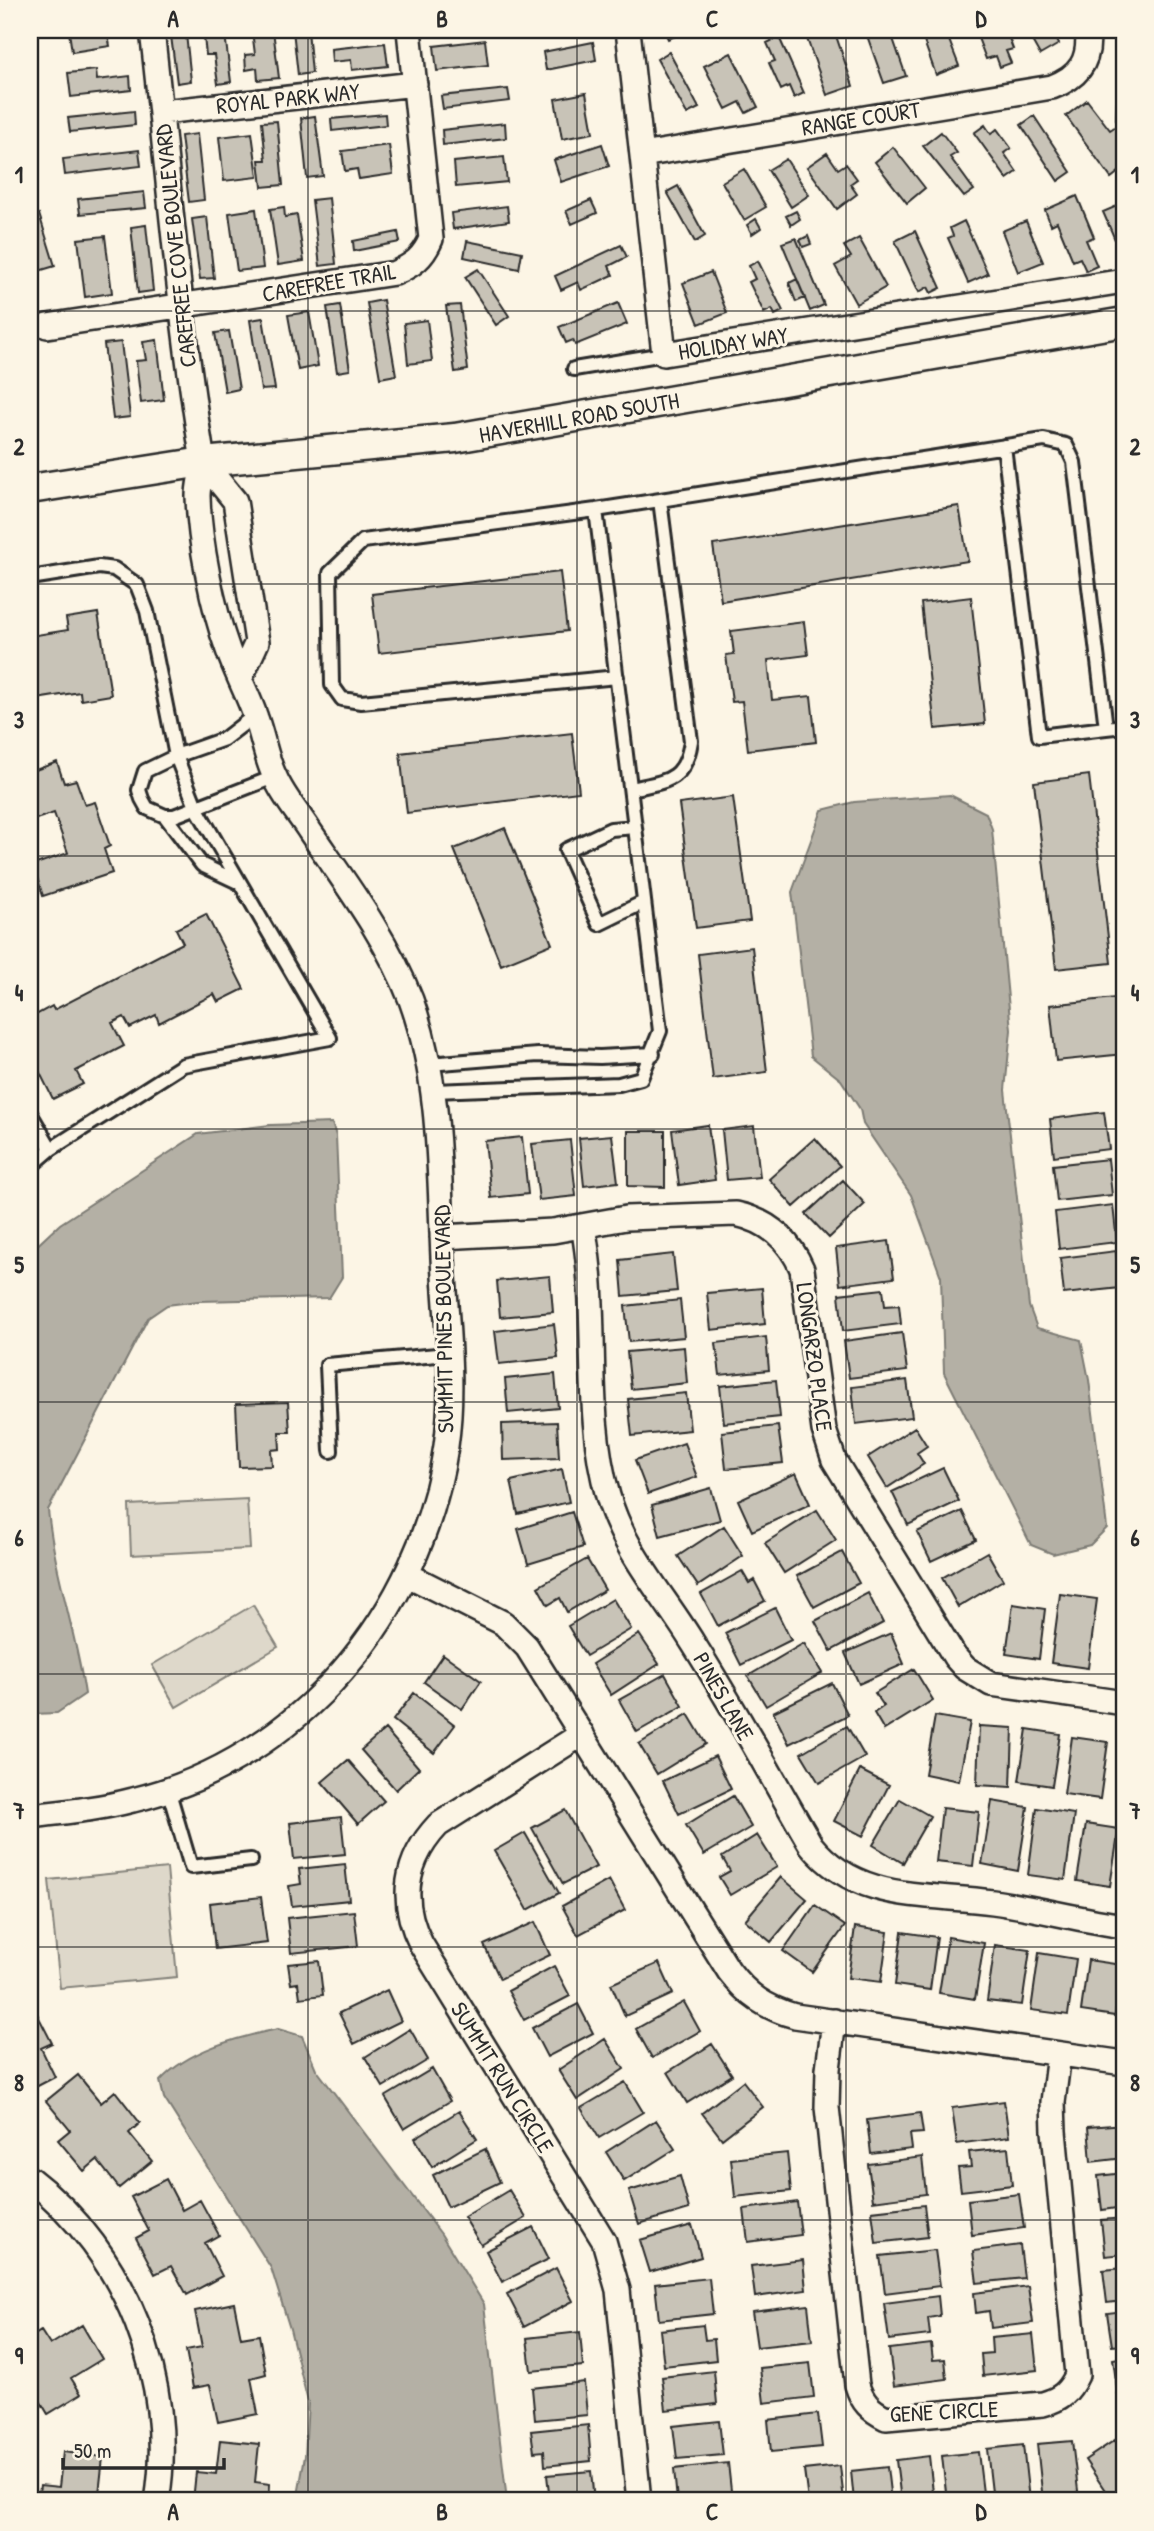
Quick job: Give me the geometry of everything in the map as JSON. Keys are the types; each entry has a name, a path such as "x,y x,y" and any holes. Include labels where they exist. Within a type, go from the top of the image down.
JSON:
{"street":[{"name":"CAREFREE COVE BOULEVARD","path":"152,30 180,307 195,427 204,462"},
{"name":"CAREFREE TRAIL","path":"47,326 395,274 413,265 424,254 430,239 409,30"},
{"name":"HOLIDAY WAY","path":"628,30 664,354 1124,281"},
{"name":"RANGE COURT","path":"642,155 1052,87 1066,82 1077,73 1088,53 1087,30"},
{"name":"ROYAL PARK WAY","path":"162,113 415,84"},
{"name":"HAVERHILL ROAD SOUTH","path":"30,489 204,462 454,438 1124,322"},
{"name":"SUMMIT PINES BOULEVARD","path":"30,1816 86,1810 137,1800 168,1789 248,1752 317,1699 352,1661 375,1630 408,1575 433,1505 444,1455 449,1391 448,1354 434,1091 429,1064 409,995 387,947 274,777 255,715 228,652 210,585 198,494 204,462"},
{"path":"204,462 235,501 257,642 240,677"},
{"name":"LONGARZO PLACE","path":"442,1237 553,1231 626,1218 736,1214 751,1217 777,1232 792,1249 802,1269 824,1430 834,1460 956,1657 971,1673 991,1684 1124,1703"},
{"name":"PINES LANE","path":"583,1226 589,1260 598,1443 608,1496 621,1530 638,1562 693,1642 811,1845 832,1867 872,1888 991,1901 1124,1926"},
{"path":"408,1575 488,1614 516,1634 739,1985 751,1996 779,2012 1124,2063"},
{"name":"SUMMIT RUN CIRCLE","path":"582,1734 438,1825 415,1857 407,1897 409,1913 421,1944 604,2242 618,2290 639,2501"},
{"name":"GENE CIRCLE","path":"834,2021 827,2106 857,2385 862,2399 872,2411 886,2418 1044,2404 1059,2399 1070,2389 1077,2375 1054,2131 1053,2102 1059,2054"},
{"path":"30,2179 71,2217 90,2241 116,2280 137,2322 155,2381 161,2427 157,2501"}],"lane":[{"path":"574,369 664,354"},
{"path":"617,677 361,702 342,699 332,685 330,573 363,541 596,510 1044,440 1066,445 1074,462 1106,728"},
{"path":"1004,446 1039,736 1124,726"},
{"path":"631,789 670,781 682,770 689,756 691,741 660,500"},
{"path":"434,1091 619,1084 641,1077 653,1054 660,1031 596,510"},
{"path":"30,578 99,567 114,569 137,585 146,604 176,756 195,807 330,1038 183,1065 51,1149 30,1167"},
{"path":"238,882 202,865 165,816 147,808 142,799 141,780 145,771 176,756 224,739 255,715"},
{"path":"165,816 274,777"},
{"path":"635,827 611,829 566,850 599,924 644,902"},
{"path":"429,1064 538,1055 600,1058 653,1054"},
{"path":"30,1113 51,1149"},
{"path":"331,1451 327,1365 448,1354"},
{"path":"168,1789 191,1867 251,1860"}],"shaded area":[{"path":"950,795 986,813 992,829 1011,1030 1005,1090 1029,1306 1037,1328 1081,1340 1089,1380 1107,1528 1090,1545 1053,1554 1031,1545 944,1373 941,1277 911,1195 863,1124 860,1109 841,1080 811,1056 792,892 822,810 854,802"},
{"path":"332,1123 336,1136 342,1277 329,1298 199,1301 167,1305 148,1318 48,1510 55,1556 85,1694 57,1713 34,1714 30,1708 30,1252 60,1224 198,1134 270,1125"},
{"path":"247,1499 250,1549 131,1555 129,1505"},
{"path":"253,1605 278,1647 176,1707 152,1665"},
{"path":"167,1868 177,1977 60,1988 49,1880"},
{"path":"278,2029 302,2036 316,2069 441,2234 484,2304 507,2501 297,2501 305,2456 308,2402 271,2268 164,2098 160,2081 171,2070 199,2053 230,2041"}],"building":[{"path":"107,30 110,46 72,52 69,32"},
{"path":"273,30 279,78 258,80 257,68 246,70 245,55 255,54 252,31"},
{"path":"293,30 308,30 312,73 298,75"},
{"path":"664,30 688,30 688,31 668,39"},
{"path":"834,30 853,86 827,95 806,36"},
{"path":"865,30 890,30 906,76 884,83"},
{"path":"920,30 954,30 957,38 949,40 959,66 936,75"},
{"path":"975,30 1006,30 1013,49 1006,51 1011,63 1000,67 996,56 986,59"},
{"path":"1026,30 1051,30 1059,44 1040,55"},
{"path":"186,34 191,81 177,83 171,36"},
{"path":"225,34 231,82 218,84 214,55 206,55 204,37"},
{"path":"779,37 804,93 794,98 789,86 781,90 769,63 775,61 767,43"},
{"path":"1124,39 1124,59 1119,40"},
{"path":"485,40 488,65 437,71 434,46"},
{"path":"593,42 596,60 546,70 543,52"},
{"path":"385,43 388,66 352,70 351,60 332,62 331,49"},
{"path":"669,52 699,108 687,114 657,59"},
{"path":"731,53 758,107 746,113 740,102 726,109 704,66"},
{"path":"96,70 97,80 130,76 131,90 71,97 68,73"},
{"path":"508,89 510,101 443,109 441,96"},
{"path":"586,93 593,133 562,139 555,99"},
{"path":"1087,100 1110,130 1119,124 1124,131 1124,168 1111,178 1066,116"},
{"path":"1117,100 1124,100 1124,120 1116,120"},
{"path":"134,111 135,125 70,132 68,118"},
{"path":"385,114 386,125 332,131 331,119"},
{"path":"315,116 323,176 307,178 301,118"},
{"path":"1034,116 1071,172 1058,181 1021,125"},
{"path":"277,121 283,185 262,187 259,160 266,160 262,122"},
{"path":"505,123 506,138 443,145 442,130"},
{"path":"985,125 991,134 997,129 1011,148 1004,153 1017,172 1007,179 974,133"},
{"path":"941,132 957,153 950,157 974,190 964,197 923,146"},
{"path":"252,133 258,177 224,181 219,137"},
{"path":"197,134 204,200 189,202 181,136"},
{"path":"602,144 609,166 561,182 554,160"},
{"path":"389,145 393,174 359,179 357,169 345,171 342,151"},
{"path":"893,147 925,188 907,203 875,162"},
{"path":"139,150 141,166 65,175 63,159"},
{"path":"827,153 838,169 846,164 857,179 850,184 857,194 837,209 807,167"},
{"path":"504,157 507,182 456,187 454,162"},
{"path":"786,159 809,195 791,207 768,170"},
{"path":"744,169 766,207 744,220 722,182"},
{"path":"678,186 705,236 695,242 667,192"},
{"path":"144,192 146,208 80,214 78,199"},
{"path":"1077,196 1094,237 1086,240 1097,266 1086,271 1080,258 1073,261 1057,222 1051,225 1045,210"},
{"path":"329,198 336,264 320,266 312,200"},
{"path":"591,200 597,213 572,224 566,211"},
{"path":"1124,203 1124,258 1123,258 1103,212"},
{"path":"507,206 509,221 453,229 451,213"},
{"path":"284,207 285,217 297,215 304,261 278,265 270,209"},
{"path":"256,209 263,268 237,271 229,213"},
{"path":"796,211 800,219 791,225 786,216"},
{"path":"39,214 55,266 32,273 30,217"},
{"path":"207,217 214,278 200,279 192,219"},
{"path":"756,219 761,228 752,234 747,225"},
{"path":"964,221 988,274 968,283 948,238 953,236 950,228"},
{"path":"1026,221 1043,262 1018,272 1002,231"},
{"path":"146,225 153,291 138,293 131,227"},
{"path":"915,231 941,288 931,293 928,287 919,292 895,241"},
{"path":"398,232 400,242 354,251 353,241"},
{"path":"105,236 112,293 85,297 78,239"},
{"path":"808,236 811,244 803,247 800,240"},
{"path":"796,238 824,305 810,311 782,243"},
{"path":"859,238 886,287 856,304 835,266 851,257 844,246"},
{"path":"467,241 522,252 519,269 464,257"},
{"path":"621,245 627,257 609,266 613,275 581,290 578,282 561,290 555,276"},
{"path":"758,261 783,311 775,315 772,309 764,313 749,282 755,279 749,266"},
{"path":"478,269 509,316 496,325 465,277"},
{"path":"711,272 727,313 699,324 683,283"},
{"path":"797,279 805,298 796,302 789,283"},
{"path":"383,300 396,375 380,378 367,303"},
{"path":"618,303 627,324 575,345 573,340 566,343 559,327"},
{"path":"340,305 350,370 337,372 327,307"},
{"path":"460,305 468,370 455,372 446,306"},
{"path":"309,312 318,366 298,370 288,315"},
{"path":"263,318 275,389 261,390 250,320"},
{"path":"427,320 432,361 408,364 404,323"},
{"path":"229,331 239,389 225,392 215,333"},
{"path":"157,340 164,400 141,403 136,361 146,360 143,342"},
{"path":"121,342 130,417 113,419 104,344"},
{"path":"959,506 968,561 721,601 713,545"},
{"path":"560,572 567,631 379,653 372,594"},
{"path":"971,597 985,724 935,729 921,603"},
{"path":"98,613 111,695 81,700 80,692 30,700 30,636 68,630 66,618"},
{"path":"804,622 808,655 768,660 772,700 811,696 816,742 748,750 742,701 732,702 726,655 734,654 731,631"},
{"path":"572,733 579,792 407,813 400,753"},
{"path":"57,762 64,783 76,780 85,805 95,802 110,846 104,849 112,873 43,896 33,865 68,853 54,813 30,821 30,772"},
{"path":"1089,775 1111,963 1056,969 1034,782"},
{"path":"733,797 750,921 696,928 679,804"},
{"path":"505,828 552,944 501,965 454,849"},
{"path":"206,914 244,989 218,1002 214,994 159,1023 156,1015 130,1028 124,1017 112,1023 124,1046 76,1071 83,1084 53,1099 30,1053 30,1018 52,1006 54,1010 183,943 176,929"},
{"path":"752,947 767,1072 713,1079 698,954"},
{"path":"1124,997 1124,1054 1056,1061 1050,1005"},
{"path":"1104,1112 1109,1149 1054,1156 1050,1119"},
{"path":"708,1125 715,1180 679,1185 672,1130"},
{"path":"754,1126 760,1177 727,1180 722,1130"},
{"path":"628,1131 665,1131 665,1187 628,1186"},
{"path":"612,1135 618,1182 584,1186 579,1138"},
{"path":"522,1137 528,1194 491,1198 485,1141"},
{"path":"815,1138 840,1166 794,1207 769,1179"},
{"path":"570,1140 576,1196 539,1200 532,1144"},
{"path":"1108,1159 1112,1195 1057,1201 1053,1165"},
{"path":"843,1180 865,1204 829,1238 806,1214"},
{"path":"1113,1205 1117,1242 1059,1249 1055,1212"},
{"path":"889,1241 894,1278 840,1285 836,1248"},
{"path":"1116,1251 1120,1288 1064,1294 1060,1258"},
{"path":"673,1254 677,1291 623,1296 620,1260"},
{"path":"550,1276 553,1312 500,1317 497,1281"},
{"path":"762,1288 765,1324 711,1330 707,1293"},
{"path":"883,1289 885,1306 899,1305 901,1324 843,1331 839,1294"},
{"path":"1119,1299 1124,1299 1124,1336"},
{"path":"680,1300 684,1337 629,1342 625,1306"},
{"path":"554,1324 558,1358 499,1364 495,1331"},
{"path":"902,1333 907,1371 849,1378 844,1341"},
{"path":"766,1337 769,1370 720,1375 716,1343"},
{"path":"684,1347 687,1383 631,1389 627,1352"},
{"path":"555,1374 558,1408 508,1413 505,1379"},
{"path":"776,1380 780,1417 724,1423 720,1386"},
{"path":"907,1380 912,1417 856,1424 852,1387"},
{"path":"686,1393 690,1430 632,1436 628,1399"},
{"path":"288,1402 290,1432 279,1432 280,1449 271,1450 272,1466 239,1467 236,1404"},
{"path":"557,1422 559,1458 503,1460 502,1424"},
{"path":"778,1426 783,1463 726,1469 722,1432"},
{"path":"915,1427 927,1446 917,1453 924,1464 887,1488 868,1457"},
{"path":"684,1443 697,1477 648,1494 635,1460"},
{"path":"943,1468 959,1501 908,1525 892,1492"},
{"path":"562,1469 569,1502 518,1514 511,1481"},
{"path":"796,1473 810,1504 752,1531 738,1500"},
{"path":"711,1488 720,1520 660,1536 652,1505"},
{"path":"817,1510 836,1540 784,1573 765,1543"},
{"path":"962,1511 976,1540 931,1561 917,1532"},
{"path":"572,1512 583,1547 528,1564 518,1529"},
{"path":"724,1526 743,1556 698,1586 678,1556"},
{"path":"842,1552 859,1583 814,1607 797,1576"},
{"path":"987,1552 1003,1580 958,1607 942,1578"},
{"path":"587,1559 605,1590 567,1612 560,1598 548,1605 538,1587"},
{"path":"742,1571 749,1583 754,1580 765,1601 718,1626 701,1594"},
{"path":"1118,1580 1124,1580 1124,1617 1122,1617"},
{"path":"868,1593 883,1623 831,1651 815,1621"},
{"path":"1060,1594 1097,1599 1088,1668 1051,1663"},
{"path":"613,1599 631,1629 586,1656 568,1626"},
{"path":"1013,1604 1045,1609 1039,1659 1006,1654"},
{"path":"775,1608 791,1640 741,1665 725,1633"},
{"path":"891,1633 904,1664 859,1684 845,1653"},
{"path":"639,1634 659,1664 611,1695 592,1664"},
{"path":"804,1643 822,1673 766,1706 748,1676"},
{"path":"443,1654 481,1681 462,1709 424,1682"},
{"path":"914,1669 933,1700 884,1730 874,1713 884,1706 875,1693"},
{"path":"665,1674 683,1706 637,1732 619,1700"},
{"path":"832,1683 848,1715 789,1744 773,1712"},
{"path":"414,1693 455,1725 434,1753 393,1720"},
{"path":"688,1714 706,1744 657,1774 639,1744"},
{"path":"935,1716 970,1722 959,1781 925,1774"},
{"path":"847,1726 865,1757 819,1783 801,1753"},
{"path":"979,1726 1013,1728 1011,1787 977,1785"},
{"path":"385,1729 419,1768 396,1790 361,1750"},
{"path":"1027,1729 1060,1734 1052,1786 1019,1781"},
{"path":"1072,1737 1108,1742 1100,1799 1064,1794"},
{"path":"1118,1749 1124,1749 1124,1802"},
{"path":"715,1756 731,1789 679,1814 663,1781"},
{"path":"348,1760 384,1801 358,1824 322,1782"},
{"path":"860,1770 889,1785 863,1836 834,1821"},
{"path":"733,1796 751,1827 704,1855 686,1825"},
{"path":"900,1799 930,1816 903,1863 873,1845"},
{"path":"992,1801 1028,1807 1018,1871 982,1864"},
{"path":"942,1808 979,1812 973,1866 936,1862"},
{"path":"1037,1808 1074,1814 1065,1880 1028,1875"},
{"path":"565,1810 596,1867 563,1884 532,1828"},
{"path":"341,1817 345,1854 294,1859 290,1823"},
{"path":"1086,1824 1119,1829 1110,1886 1077,1881"},
{"path":"525,1833 559,1893 528,1910 494,1851"},
{"path":"757,1835 777,1867 730,1895 719,1877 730,1871 722,1857"},
{"path":"345,1864 349,1900 292,1906 289,1886 301,1884 299,1869"},
{"path":"781,1877 807,1899 771,1942 745,1920"},
{"path":"609,1880 625,1910 578,1935 562,1906"},
{"path":"261,1897 267,1943 215,1949 210,1903"},
{"path":"815,1905 845,1926 812,1972 783,1951"},
{"path":"354,1911 358,1946 291,1953 287,1918"},
{"path":"535,1922 550,1955 500,1979 484,1945"},
{"path":"855,1927 888,1932 881,1982 848,1978"},
{"path":"902,1932 937,1937 930,1990 895,1985"},
{"path":"948,1937 984,1943 975,1999 939,1993"},
{"path":"995,1945 1030,1950 1022,2005 987,2001"},
{"path":"1039,1953 1076,1959 1068,2015 1031,2010"},
{"path":"1088,1960 1122,1965 1115,2016 1081,2011"},
{"path":"319,1961 323,1995 300,1998 298,1983 291,1984 288,1964"},
{"path":"659,1963 673,1994 625,2016 611,1984"},
{"path":"554,1966 570,1996 524,2020 508,1991"},
{"path":"387,1990 401,2021 354,2044 339,2013"},
{"path":"30,2000 52,2043 41,2048 55,2077 30,2090"},
{"path":"684,2002 700,2031 652,2058 636,2029"},
{"path":"578,2004 593,2033 547,2057 532,2028"},
{"path":"410,2029 428,2060 383,2087 365,2057"},
{"path":"605,2039 624,2069 577,2100 558,2070"},
{"path":"712,2044 732,2075 687,2103 668,2072"},
{"path":"432,2069 450,2101 404,2129 385,2097"},
{"path":"78,2075 101,2103 115,2091 140,2123 129,2133 152,2161 119,2188 97,2160 84,2171 58,2140 70,2130 46,2101"},
{"path":"743,2081 763,2107 722,2139 702,2113"},
{"path":"625,2082 643,2112 599,2138 581,2108"},
{"path":"1004,2101 1009,2137 957,2144 952,2108"},
{"path":"459,2111 477,2139 432,2167 415,2138"},
{"path":"920,2113 923,2133 910,2134 912,2149 871,2154 867,2120"},
{"path":"656,2120 675,2149 624,2181 606,2152"},
{"path":"1124,2124 1124,2158 1091,2162 1088,2127"},
{"path":"1008,2148 1012,2185 961,2191 958,2168 971,2167 969,2152"},
{"path":"485,2149 500,2182 448,2207 433,2175"},
{"path":"787,2153 791,2191 735,2197 731,2159"},
{"path":"922,2157 926,2194 873,2201 868,2164"},
{"path":"1124,2173 1124,2207 1102,2210 1098,2176"},
{"path":"680,2176 689,2209 639,2224 629,2191"},
{"path":"166,2179 182,2210 200,2200 219,2235 205,2243 222,2276 187,2295 171,2266 155,2274 136,2238 149,2231 131,2197"},
{"path":"509,2190 526,2218 481,2245 464,2217"},
{"path":"1019,2194 1024,2228 972,2235 968,2200"},
{"path":"797,2202 801,2235 748,2242 744,2209"},
{"path":"924,2205 928,2237 876,2243 872,2211"},
{"path":"1124,2218 1124,2254 1105,2256 1101,2220"},
{"path":"692,2225 701,2257 650,2272 640,2240"},
{"path":"533,2227 549,2259 502,2282 486,2251"},
{"path":"1020,2245 1024,2278 977,2283 973,2251"},
{"path":"935,2250 940,2286 885,2293 880,2256"},
{"path":"803,2260 806,2290 755,2297 751,2266"},
{"path":"556,2268 573,2301 524,2327 507,2294"},
{"path":"1124,2268 1124,2301 1107,2303 1103,2270"},
{"path":"709,2278 713,2314 659,2320 655,2284"},
{"path":"1028,2286 1033,2323 991,2328 989,2311 976,2313 974,2293"},
{"path":"938,2296 940,2316 928,2318 930,2335 889,2340 884,2303"},
{"path":"234,2303 241,2338 259,2335 266,2374 251,2378 258,2414 218,2422 210,2385 193,2388 186,2350 202,2347 195,2311"},
{"path":"808,2305 812,2341 757,2347 752,2312"},
{"path":"1124,2311 1124,2345 1112,2346 1107,2313"},
{"path":"82,2325 102,2359 71,2378 81,2394 48,2414 39,2399 30,2405 30,2338 41,2331 50,2345"},
{"path":"703,2325 705,2340 714,2339 716,2360 664,2366 660,2330"},
{"path":"580,2332 583,2366 531,2371 527,2338"},
{"path":"1033,2334 1037,2370 983,2376 981,2354 992,2353 991,2338"},
{"path":"931,2344 933,2360 945,2359 947,2379 894,2386 889,2349"},
{"path":"1124,2357 1124,2396 1118,2396 1113,2359"},
{"path":"810,2363 814,2397 764,2403 760,2368"},
{"path":"714,2371 717,2404 666,2410 662,2377"},
{"path":"584,2382 587,2415 535,2420 532,2388"},
{"path":"818,2414 822,2447 771,2452 768,2420"},
{"path":"719,2421 723,2455 677,2459 673,2426"},
{"path":"588,2425 591,2461 545,2466 544,2451 534,2452 531,2431"},
{"path":"220,2440 259,2444 255,2482 270,2484 269,2501 193,2501 196,2472 216,2474"},
{"path":"1115,2440 1124,2454 1124,2501 1112,2501 1085,2460"},
{"path":"1072,2441 1079,2499 1043,2501 1037,2444"},
{"path":"1023,2445 1029,2500 993,2501 987,2449"},
{"path":"63,2452 103,2457 99,2494 114,2496 113,2501 38,2501 40,2485 59,2487"},
{"path":"978,2452 984,2501 947,2501 942,2456"},
{"path":"929,2456 934,2501 901,2501 896,2460"},
{"path":"728,2463 732,2500 677,2501 674,2469"},
{"path":"840,2466 844,2501 808,2501 804,2470"},
{"path":"887,2467 891,2501 854,2501 851,2471"},
{"path":"591,2471 594,2501 537,2501 536,2494 549,2493 547,2475"}]}
